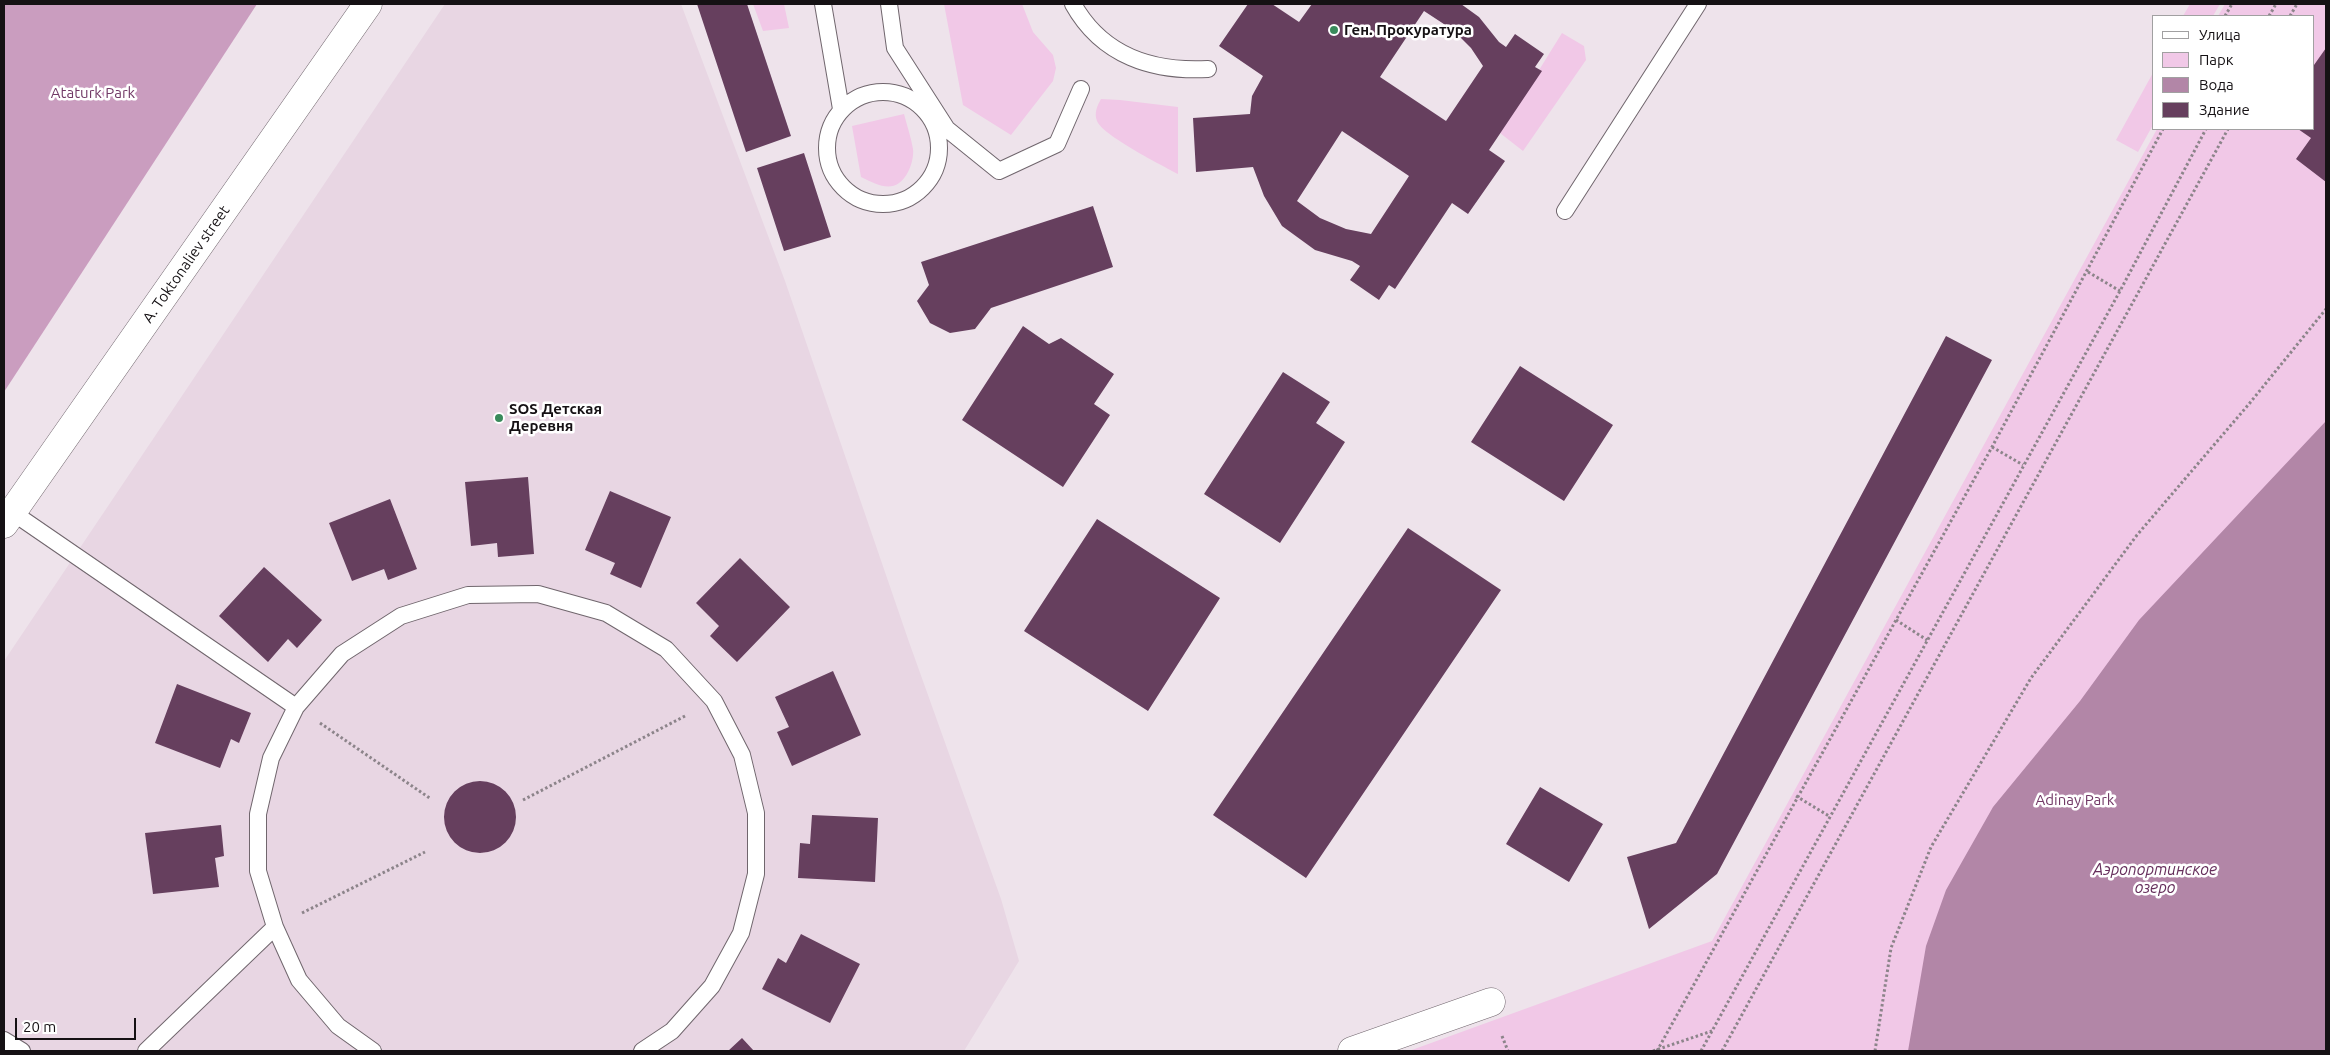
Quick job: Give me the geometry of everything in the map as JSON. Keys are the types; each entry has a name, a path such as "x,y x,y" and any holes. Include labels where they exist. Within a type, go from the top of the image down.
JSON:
{"main road":[{"name":"A. Toktonaliev street","path":"8,518 368,4"},
{"path":"1352,1051 1491,1002"}],"lane":[{"path":"823,4 841,109 831,125 826,143 828,162 835,179 848,193 864,202 883,205 902,202 918,192 931,179 938,162 940,143 935,125 924,110 910,98 892,93 873,92 856,98 841,109"},
{"path":"889,4 895,48 947,128 999,171 1057,144 1081,89"},
{"path":"1073,4 1090,27 1109,45 1132,58 1156,67 1182,70 1208,69"},
{"path":"1564,211 1698,4"},
{"path":"8,518 296,707"},
{"path":"373,1051 338,1026 299,980 274,927 258,870 258,814 271,758 296,707 342,654 400,616 468,595 538,594 606,613 666,649 714,701 742,755 756,813 756,874 741,933 712,986 672,1031 642,1051"},
{"path":"146,1051 274,927"},
{"path":"4,1040 22,1051"}],"path":[{"path":"2226,15 2232,4"},
{"path":"2270,15 2276,4"},
{"path":"2291,15 2297,4"},
{"path":"1656,1051 1796,796 1992,447 2088,272 2162,130"},
{"path":"1701,1051 2120,291 2205,130"},
{"path":"1722,1051 2227,130"},
{"path":"2088,272 2120,291"},
{"path":"1875,1051 1891,948 1932,846 2031,678 2137,535 2249,404 2326,309"},
{"path":"1992,447 2023,465"},
{"path":"1896,620 1927,640"},
{"path":"523,800 714,701"},
{"path":"296,707 430,799"},
{"path":"1796,796 1829,816"},
{"path":"274,927 425,852"},
{"path":"1656,1051 1713,1031"}],"shaded area":[{"name":"SOS Детская Деревня","path":"445,4 681,4 785,281 909,642 1001,899 1019,961 964,1051 4,1051 4,661"}],"green space":[{"name":"Ataturk Park","path":"4,4 257,4 4,392"},
{"path":"753,4 784,4 789,28 763,31"},
{"path":"944,4 1022,4 1033,32 1053,55 1056,68 1053,81 1011,135 963,105"},
{"path":"2190,4 2220,4 2214,15 2184,15"},
{"name":"Adinay Park","path":"2225,4 2326,4 2326,1051 1409,1051 1712,941 2156,130 2315,130 2315,15 2219,15"},
{"path":"1562,33 1584,46 1586,60 1523,151 1500,133"},
{"path":"2152,75 2152,127 2138,152 2116,140"},
{"path":"1101,99 1178,107 1178,174 1134,150 1101,127 1096,115"},
{"path":"904,114 913,152 908,172 898,184 893,186 881,185 861,177 852,126"}],"water":[{"name":"Аэропортинское озеро","path":"2326,421 2326,1051 1908,1051 1926,946 1946,890 1993,807 2080,701 2139,620"}],"building":[{"path":"697,4 747,4 791,136 746,152"},
{"path":"1248,4 1272,4 1299,22 1312,4 1461,4 1479,17 1499,42 1506,47 1515,34 1544,54 1535,67 1542,71 1489,150 1505,161 1468,214 1452,203 1395,289 1389,285 1379,300 1350,280 1360,266 1352,261 1315,250 1282,226 1264,196 1253,167 1196,172 1193,118 1250,114 1252,96 1263,76 1219,46","holes":["1424,11 1453,30 1471,48 1483,66 1446,121 1380,77","1342,131 1409,176 1371,234 1346,229 1320,218 1297,201"]},
{"path":"2326,48 2326,182 2296,159 2311,138 2299,130 2315,130 2315,64"},
{"path":"804,153 831,237 784,251 757,168"},
{"path":"1093,206 1113,267 991,308 975,329 950,333 930,323 917,301 929,285 921,262"},
{"path":"1023,326 1049,344 1061,338 1114,374 1094,404 1110,415 1063,487 962,420"},
{"path":"1946,336 1992,360 1717,874 1649,929 1627,857 1676,843"},
{"path":"1520,366 1613,425 1564,501 1471,442"},
{"path":"1283,372 1330,402 1316,423 1345,442 1280,543 1204,494"},
{"path":"528,477 534,554 498,557 497,543 471,546 465,482"},
{"path":"610,491 671,517 641,588 610,574 615,563 585,550"},
{"path":"390,499 417,569 388,580 384,569 352,581 329,523"},
{"path":"1097,519 1220,598 1148,711 1024,631"},
{"path":"1408,528 1501,590 1306,878 1213,815"},
{"path":"740,558 790,607 737,662 710,636 719,626 696,603"},
{"path":"264,567 322,620 297,648 288,639 268,662 219,616"},
{"path":"833,671 861,735 792,766 777,732 789,727 775,697"},
{"path":"177,684 251,713 239,743 231,739 220,768 155,743"},
{"path":"480,781 500,787 510,797 516,817 510,837 500,847 480,853 460,847 450,837 444,817 450,797 460,787"},
{"path":"1540,787 1603,824 1569,882 1506,844"},
{"path":"812,815 878,818 875,882 798,878 800,843 810,844"},
{"path":"221,825 224,856 215,858 219,887 153,894 145,833"},
{"path":"801,934 860,964 830,1023 762,989 778,958 786,963"},
{"path":"742,1038 754,1051 728,1051"}],"place":[{"name":"Ген. Прокуратура","path":"1334,30"},
{"name":"SOS Детская Деревня","path":"499,418"}]}
